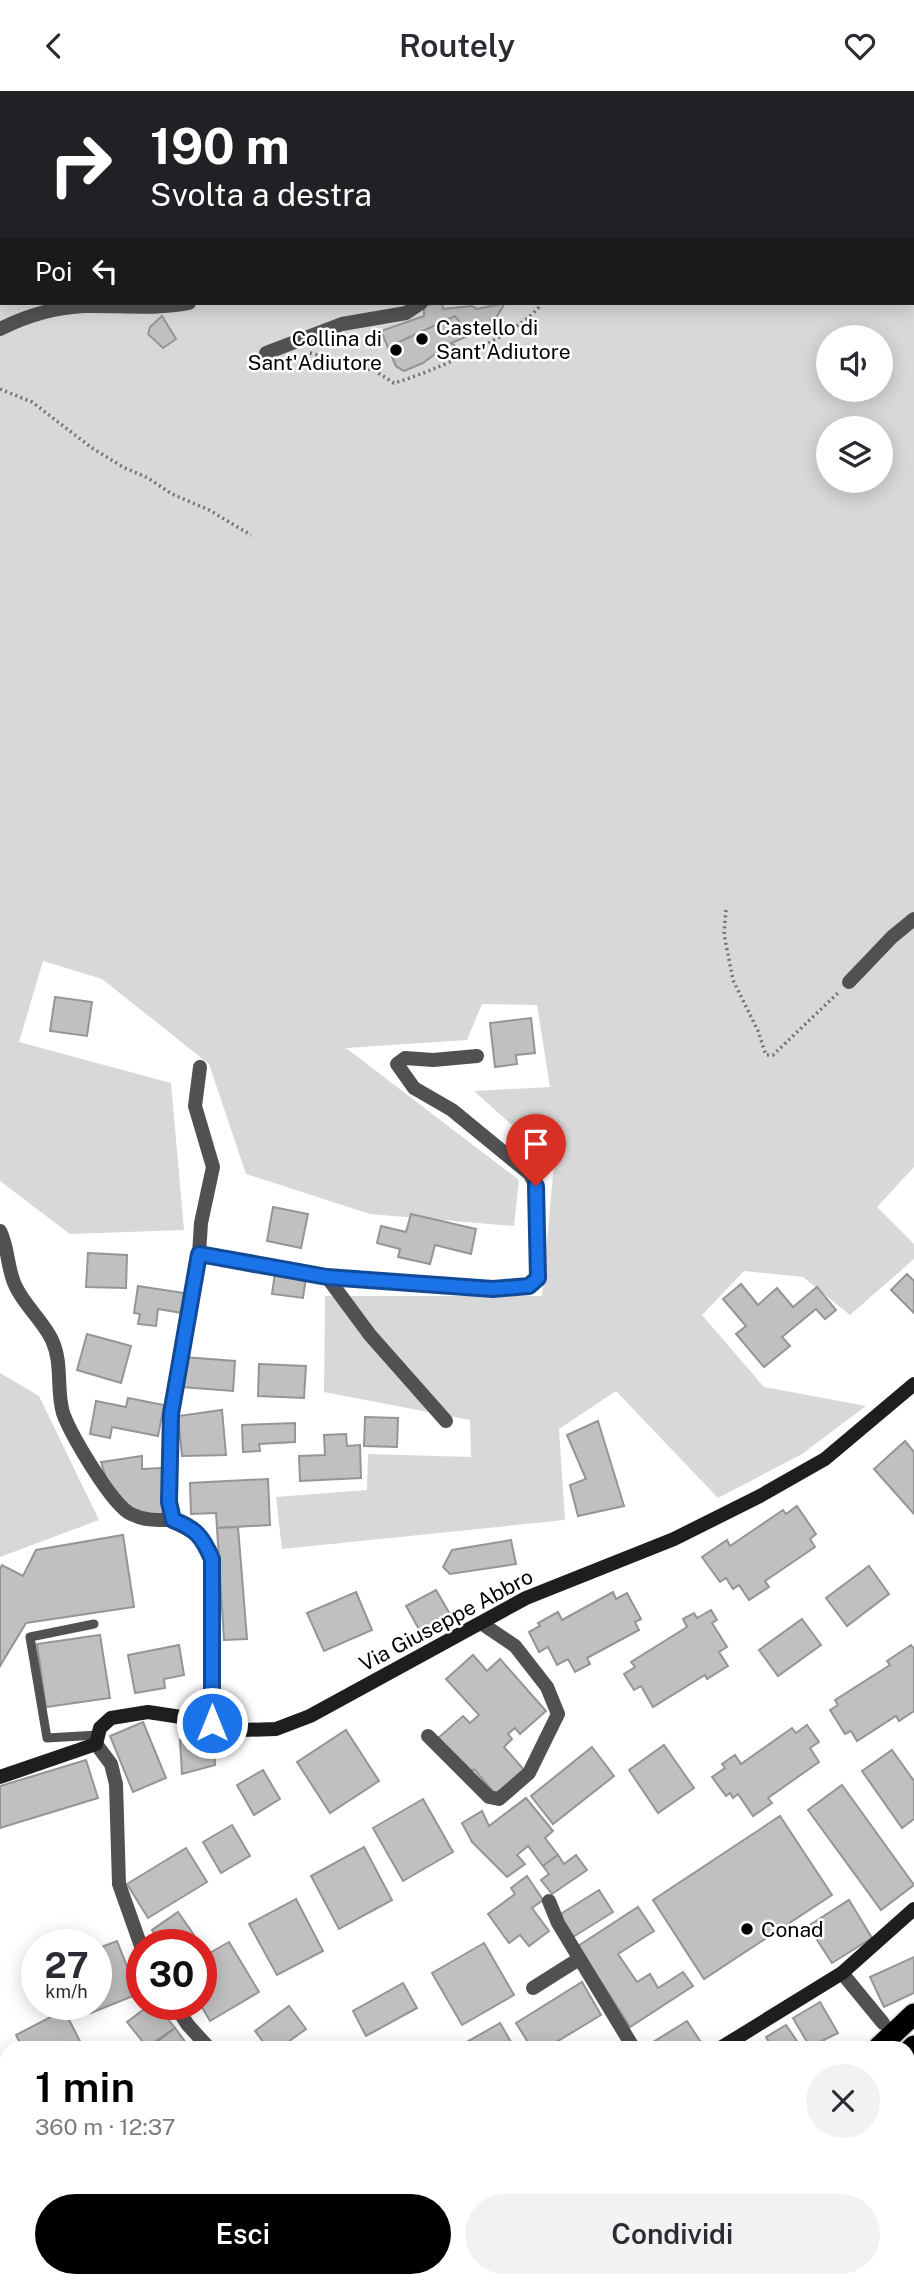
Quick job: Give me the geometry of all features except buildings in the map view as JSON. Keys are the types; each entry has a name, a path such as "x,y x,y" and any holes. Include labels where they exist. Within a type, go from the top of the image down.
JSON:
{"highway":[{"path":"885,2041 914,2014"}],"street":[{"path":"0,329 27,315 81,306 179,305"},
{"path":"266,353 342,324 406,313 418,305"},
{"path":"849,982 892,937 914,919"},
{"path":"199,1254 327,1277 493,1289 529,1286 538,1278 536,1186 530,1174 452,1110 414,1088 397,1064 405,1058 433,1060 477,1056"},
{"path":"173,1520 169,1502 171,1414 199,1254 201,1223 213,1167 195,1107 200,1067"},
{"path":"0,1231 5,1241 16,1288 52,1339 59,1362 63,1413 77,1442 111,1496 128,1513 146,1520 173,1520 191,1527 204,1540 212,1559 212,1723"},
{"path":"327,1277 370,1335 446,1422"},
{"name":"Via Giuseppe Abbro","path":"0,1777 97,1740 100,1728 111,1718 148,1712 241,1730 276,1730 310,1716 526,1598 674,1539 771,1490 825,1459 914,1384"},
{"path":"428,1736 489,1797 499,1799 529,1773 558,1714 547,1687 515,1646 481,1623"},
{"path":"97,1740 111,1764 116,1784 119,1884 135,1929"},
{"path":"549,1901 558,1923 629,2041"},
{"path":"732,2041 842,1972 914,1909"},
{"path":"533,1988 579,1959"},
{"path":"842,1972 883,2023"},
{"path":"185,2020 203,2041"}],"lane":[{"path":"94,1625 30,1637 47,1738 97,1740"}],"path":[{"path":"284,346 375,372 394,383 439,369 509,331 540,305"},
{"path":"0,389 32,402 92,448 123,467 209,510 251,535"},
{"path":"726,910 724,934 733,980 758,1031 766,1055 773,1055 849,982"}],"shaded area":[{"path":"0,305 914,305 914,1167 877,1207 914,1244 914,1259 850,1315 803,1277 744,1271 702,1315 764,1387 866,1406 802,1454 718,1498 616,1391 559,1429 565,1520 282,1549 276,1497 367,1490 368,1454 471,1457 470,1420 324,1392 325,1296 542,1296 554,1163 474,1091 550,1087 537,1005 482,1004 467,1040 346,1048 519,1180 514,1226 370,1214 246,1174 209,1064 102,979 43,961 19,1042 171,1083 184,1230 70,1234 0,1181"},
{"path":"0,1373 39,1396 99,1520 0,1557"}],"place":[{"name":"Castello di Sant'Adiutore","path":"422,339"},
{"name":"Collina di Sant'Adiutore","path":"396,350"},
{"name":"Conad","path":"747,1929"}],"route":[{"path":"212,1723 212,1559 204,1540 191,1527 173,1520 169,1502 171,1414 199,1254 327,1277 493,1289 529,1286 538,1278 536,1186"}]}
